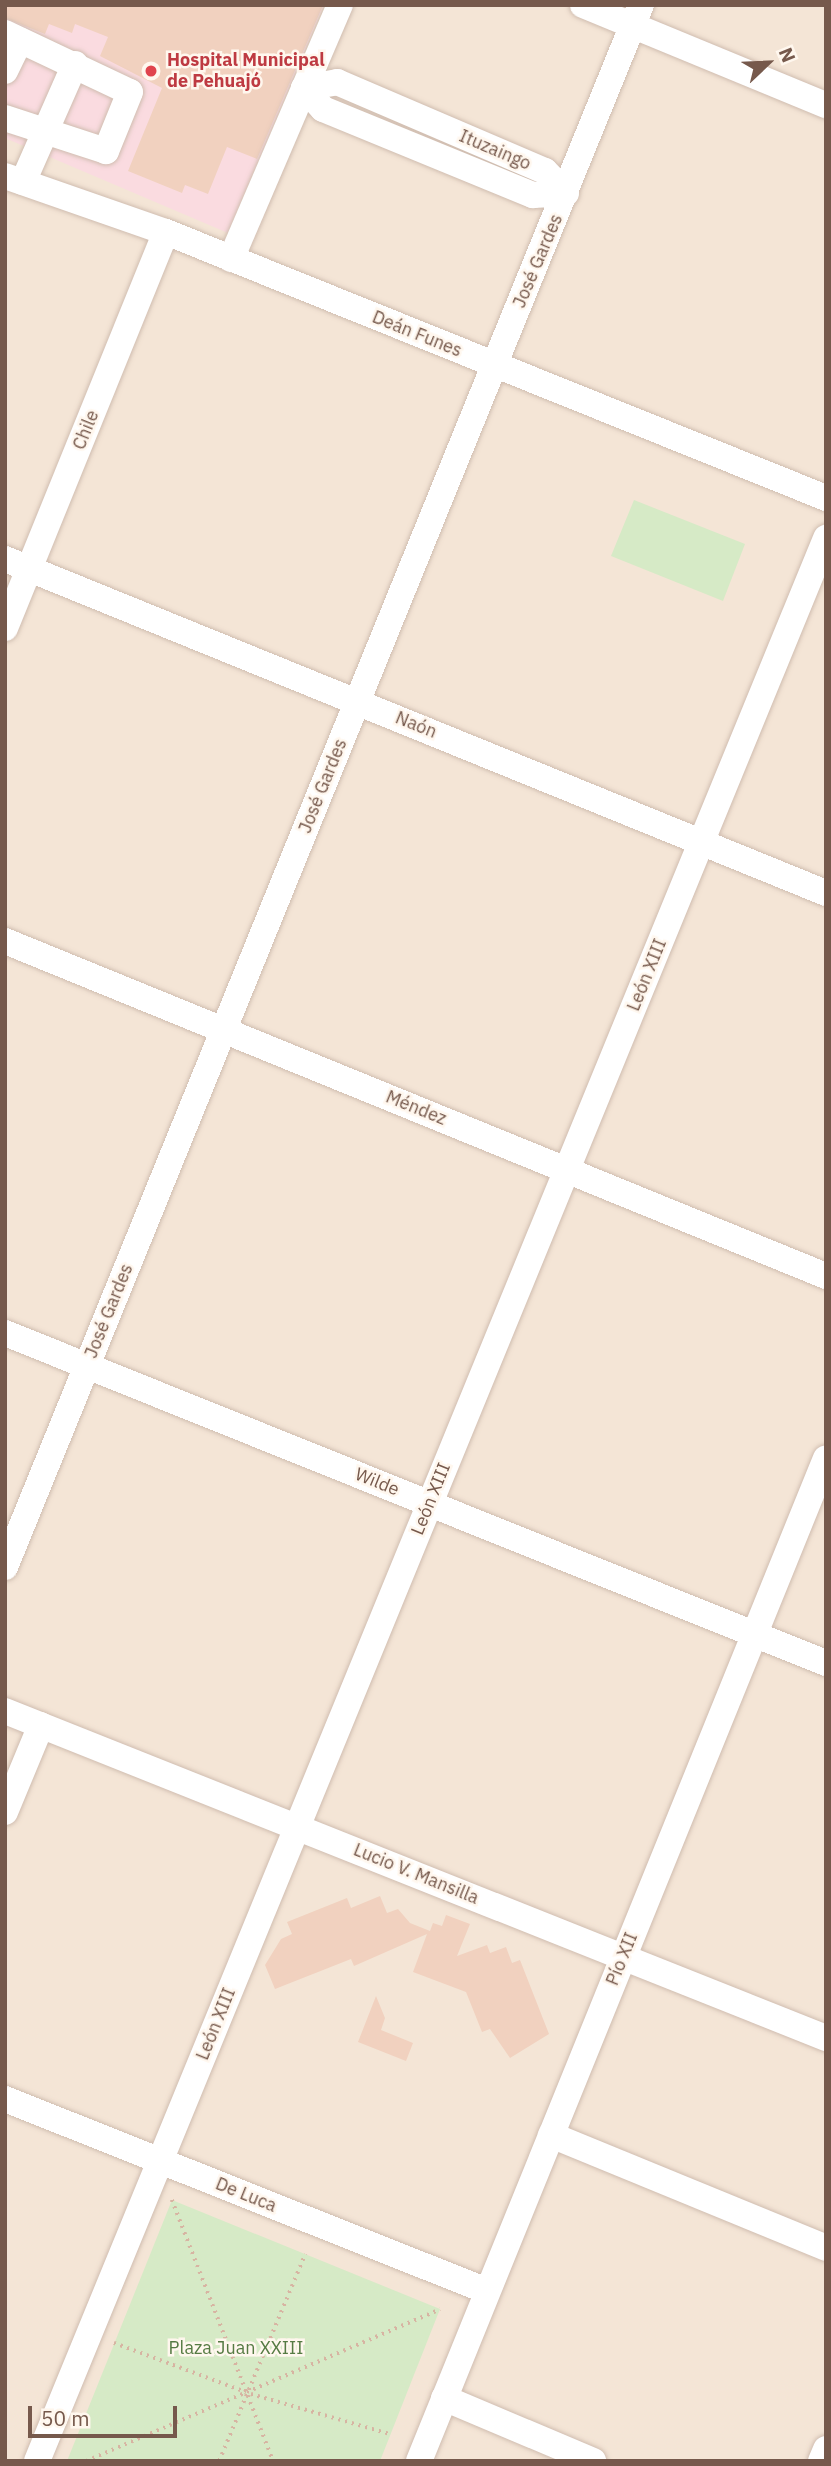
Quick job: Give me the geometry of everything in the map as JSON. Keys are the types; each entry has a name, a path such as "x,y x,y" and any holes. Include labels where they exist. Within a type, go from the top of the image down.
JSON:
{"street":[{"path":"231,258 340,5"},
{"path":"583,5 637,15 826,105"},
{"name":"José Gardes","path":"5,1567 637,15"},
{"path":"5,71 13,36 127,86 125,111 106,151 5,118"},
{"path":"14,179 46,133 75,64"},
{"name":"Ituzaingo","path":"304,88 337,82 545,170 566,192"},
{"name":"Deán Funes","path":"14,179 166,232 826,498"},
{"name":"Chile","path":"5,628 17,564 166,232"},
{"name":"León XIII","path":"37,2461 826,538"},
{"name":"Naón","path":"17,564 826,893"},
{"name":"Méndez","path":"5,941 826,1276"},
{"name":"Wilde","path":"5,1333 826,1663"},
{"name":"Pío XII","path":"419,2461 826,1458"},
{"name":"Lucio V. Mansilla","path":"5,1711 826,2038"},
{"path":"5,1812 41,1725"},
{"name":"De Luca","path":"5,2099 487,2291"},
{"path":"551,2135 826,2248"},
{"path":"444,2398 593,2461"},
{"path":"821,2461 826,2449"}],"path":[{"path":"172,2200 273,2461"},
{"path":"219,2461 305,2254"},
{"path":"86,2461 440,2309"},
{"path":"114,2343 248,2393 390,2434"}],"shaded area":[{"path":"5,5 826,5 826,2461 5,2461"},
{"name":"Hospital Municipal de Pehuajó","path":"5,5 324,5 228,233 5,138"}],"green space":[{"path":"634,500 745,544 723,601 611,556"},
{"name":"Plaza Juan XXIII","path":"172,2200 440,2309 380,2461 67,2461"}],"building":[{"path":"5,5 323,5 257,159 227,147 208,194 185,185 182,193 128,171 162,88 100,56 108,37 75,24 72,33 49,24 45,34 5,18"},
{"path":"380,1896 387,1913 398,1909 410,1923 430,1931 433,1923 442,1926 446,1915 470,1924 457,1956 487,1945 490,1953 506,1947 512,1963 520,1960 549,2034 510,2058 490,2029 482,2032 466,1992 413,1972 427,1934 354,1966 351,1959 275,1989 265,1965 281,1939 292,1934 287,1922 347,1898 351,1908"},
{"path":"376,1996 385,2018 381,2030 413,2043 406,2061 358,2042"}],"place":[{"name":"Hospital Municipal de Pehuajó","path":"151,71"}]}
